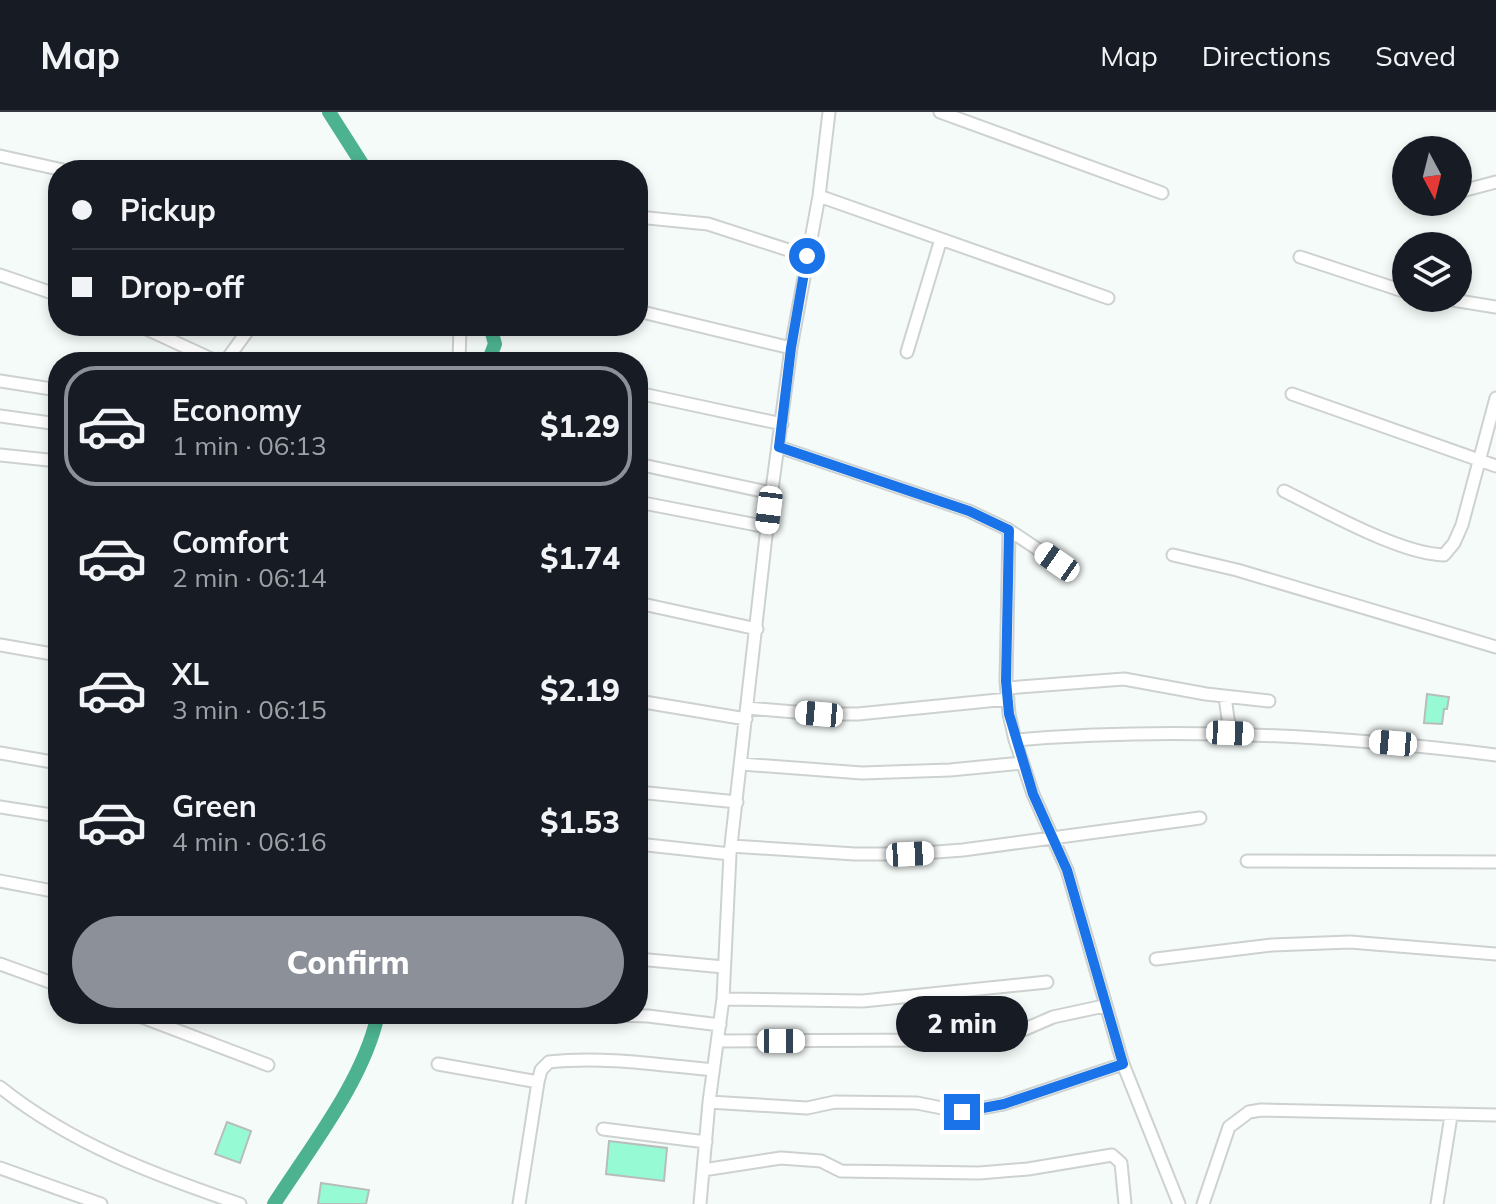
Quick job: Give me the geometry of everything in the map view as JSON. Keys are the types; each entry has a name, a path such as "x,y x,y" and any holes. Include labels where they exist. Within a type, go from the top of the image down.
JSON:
{"street":[{"path":"700,1204 709,1102 723,999 731,850 771,493 791,348 819,196 829,112"},
{"path":"940,112 1162,193"},
{"path":"0,156 48,167"},
{"path":"1472,188 1496,182"},
{"path":"819,196 1108,298"},
{"path":"648,218 708,224 807,256"},
{"path":"907,352 941,239"},
{"path":"1300,257 1392,287"},
{"path":"0,275 48,292"},
{"path":"1472,303 1496,307"},
{"path":"648,313 791,348"},
{"path":"162,336 196,352"},
{"path":"0,381 48,388"},
{"path":"1292,394 1496,466"},
{"path":"648,395 782,424"},
{"path":"1284,491 1357,527 1430,554 1444,555 1454,543 1462,525 1496,398"},
{"path":"0,416 48,423"},
{"path":"779,447 969,511 1009,530 1057,562"},
{"path":"0,455 48,460"},
{"path":"648,466 771,493"},
{"path":"648,504 767,527"},
{"path":"1009,530 1007,694 1015,740 1033,794 1067,870 1123,1064 1179,1204"},
{"path":"1173,555 1237,570 1496,647"},
{"path":"648,605 757,629"},
{"path":"0,645 48,653"},
{"path":"648,702 747,714 858,714 1124,679 1225,697 1269,701"},
{"path":"1225,697 1230,733"},
{"path":"1015,740 1086,734 1230,733 1343,738 1496,755"},
{"path":"0,753 48,761"},
{"path":"741,764 862,773 950,770 1022,763"},
{"path":"648,793 737,802"},
{"path":"0,807 48,814"},
{"path":"648,845 910,854 1200,818"},
{"path":"1247,861 1496,862"},
{"path":"0,881 48,890"},
{"path":"1156,959 1272,945 1350,942 1496,954"},
{"path":"648,960 724,967"},
{"path":"0,964 48,981"},
{"path":"723,999 863,1001 1047,982"},
{"path":"718,1041 937,1040 1023,1030 1053,1017 1104,1006"},
{"path":"648,1016 720,1025"},
{"path":"160,1024 268,1065"},
{"path":"519,1204 538,1082 541,1070 549,1062 573,1059 627,1061 713,1070"},
{"path":"438,1064 538,1082"},
{"path":"709,1102 807,1108 835,1102 917,1103 962,1112 1004,1104 1123,1064"},
{"path":"0,1087 66,1131 117,1158 240,1204"},
{"path":"1203,1204 1229,1127 1249,1112 1496,1115"},
{"path":"1437,1204 1451,1116"},
{"path":"603,1129 706,1142"},
{"path":"703,1170 781,1158 817,1160 841,1171 979,1173 1028,1169 1112,1155 1121,1163 1125,1204"},
{"path":"0,1168 101,1204"}],"building":[{"path":"1427,694 1449,697 1442,724 1424,723"},
{"path":"227,1122 251,1131 240,1163 215,1154"},
{"path":"609,1141 667,1148 664,1181 606,1174"},
{"path":"321,1183 369,1190 366,1204 318,1204"}],"waterway":[{"path":"329,112 360,160"},
{"path":"492,352 495,344 493,336"},
{"path":"274,1204 348,1088 361,1064 375,1024"}],"route":[{"path":"807,256 791,348 779,447 969,511 1009,530 1006,681 1009,714 1033,794 1067,870 1123,1064 1004,1104 962,1112"}]}
